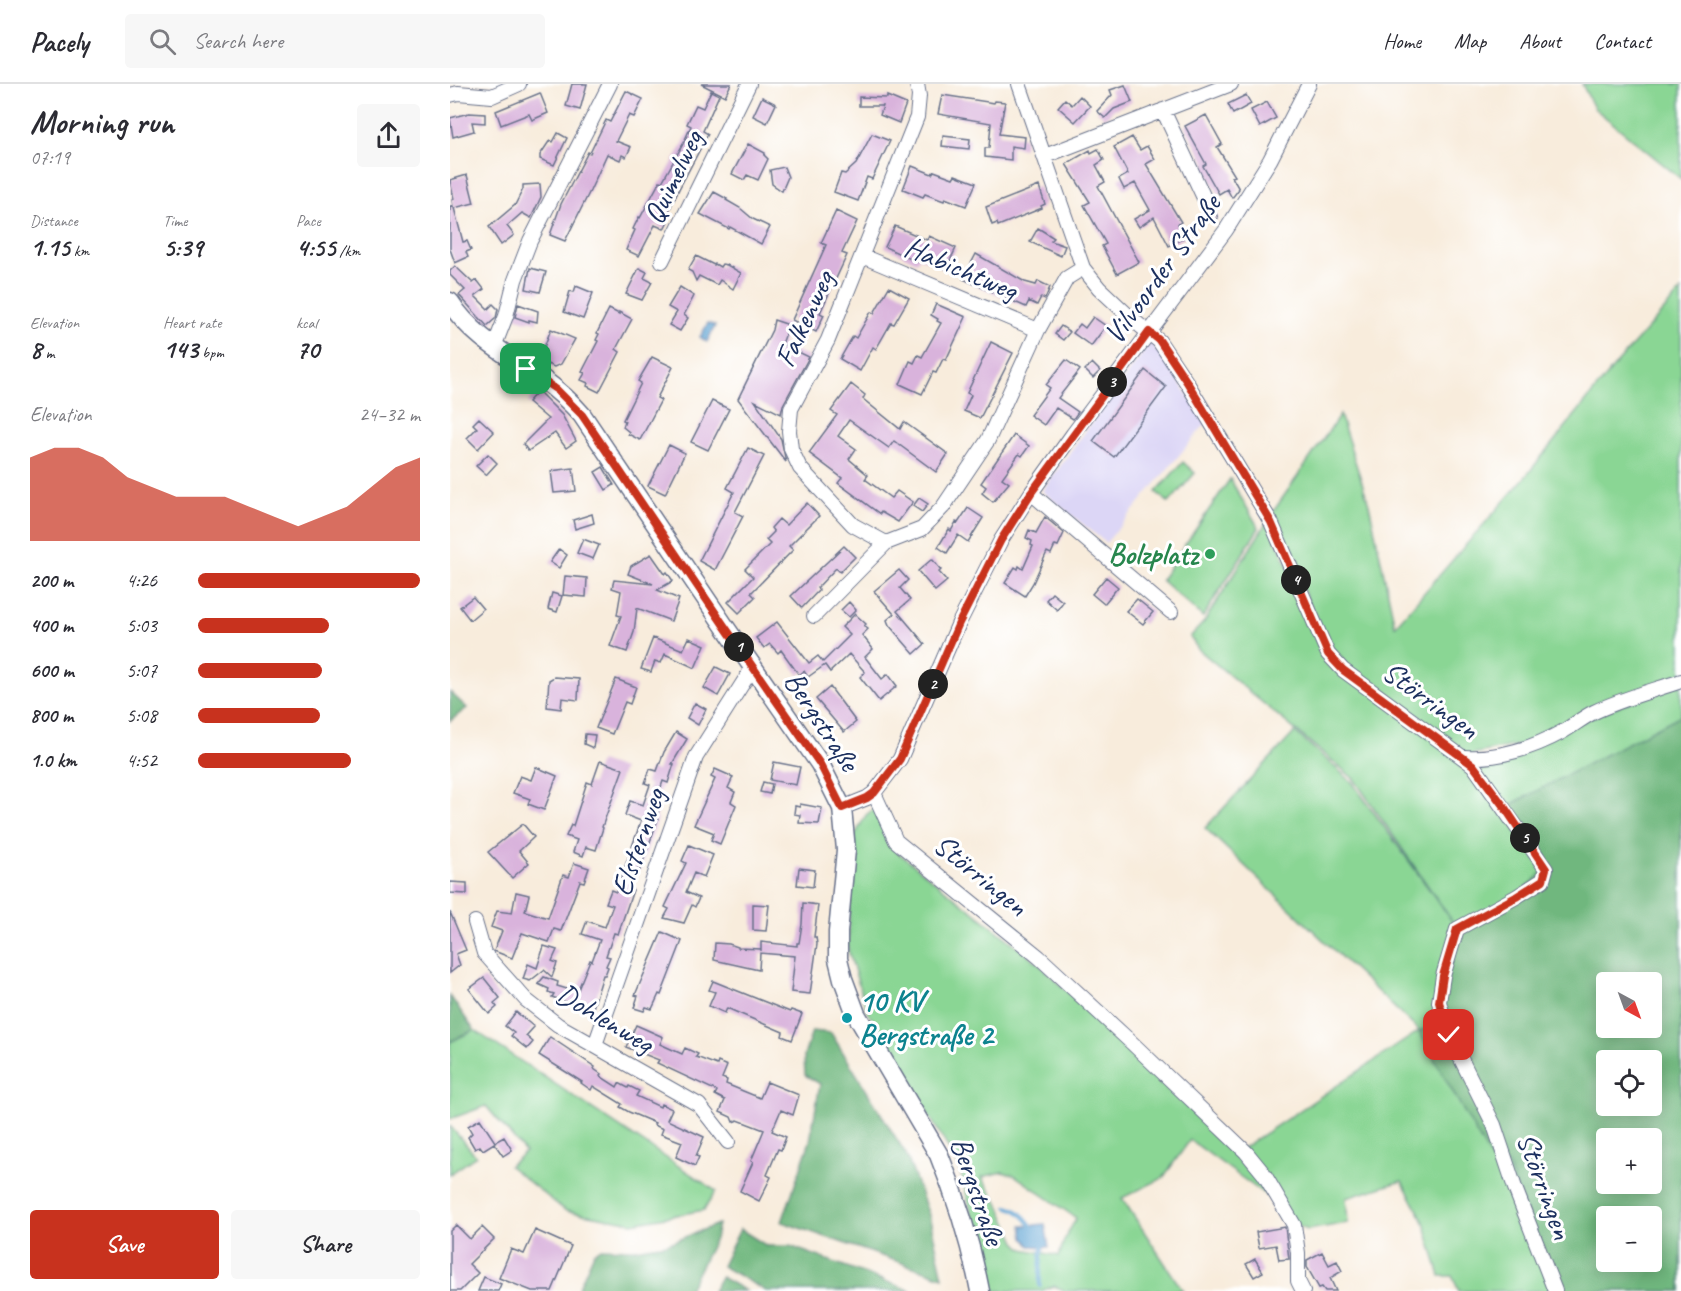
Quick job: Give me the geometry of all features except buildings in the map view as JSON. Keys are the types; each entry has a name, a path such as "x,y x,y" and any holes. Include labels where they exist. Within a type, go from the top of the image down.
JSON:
{"street":[{"path":"456,90 492,96 519,84"},
{"path":"494,347 530,241 610,84"},
{"name":"Quimelweg","path":"662,261 749,84"},
{"name":"Falkenweg","path":"886,543 853,525 800,468 791,449 789,431 791,409 828,340 917,117 919,96 917,84"},
{"path":"814,616 886,543 922,529 944,507 988,440 1038,330 1067,278 1083,268 1019,84"},
{"path":"1045,156 1231,84"},
{"name":"Vilvoorder Straße","path":"842,808 874,793 900,759 959,623 1001,540 1031,493 1226,230 1286,132 1309,84"},
{"path":"1163,110 1205,200"},
{"name":"Habichtweg","path":"862,256 1038,330"},
{"name":"Störringen","path":"1083,268 1099,288 1133,320 1159,340 1187,382 1271,522 1328,654 1343,670 1465,757 1505,808 1546,869 1543,880 1457,929 1443,976 1439,1002 1449,1035 1494,1125 1515,1188 1555,1291"},
{"name":"Bergstraße","path":"450,302 462,319 482,339 557,390 582,415 820,764 842,808 846,850 838,932 838,959 843,979 856,1014 939,1155 950,1180 980,1291"},
{"path":"1031,493 1171,612"},
{"name":"Elsternweg","path":"595,1045 696,757 753,667"},
{"path":"1465,757 1485,759 1536,744 1563,732 1608,705 1681,681"},
{"name":"Störringen","path":"874,793 896,841 1039,957 1246,1152 1264,1174 1294,1225 1298,1252 1298,1281 1303,1291"},
{"name":"Dohlenweg","path":"475,922 484,953 526,1000 558,1025 699,1105 729,1142"}],"shaded area":[{"path":"1150,343 1161,354 1206,423 1106,543 1042,491"}],"green space":[{"path":"1582,84 1681,84 1681,179 1594,108"},
{"path":"1681,291 1681,679 1537,741 1468,755 1334,659 1270,516 1340,415 1369,504 1395,626 1526,476 1617,363"},
{"path":"1183,462 1195,473 1169,503 1156,492"},
{"name":"Bolzplatz","path":"1230,479 1259,528 1203,617 1161,580"},
{"path":"1268,520 1326,655 1464,759 1506,807 1470,760 1485,761 1592,716 1681,683 1681,1291 1459,1291 1452,1276 1440,1276 1424,1222 1402,1181 1346,1198 1348,1223 1308,1230 1295,1225 1243,1148 1419,1031 1205,828 1295,732 1352,782 1457,928 1354,779 1198,649 1190,637 1204,622","holes":["1442,1019 1506,1164 1498,1170"]},
{"path":"450,692 467,708 450,721"},
{"path":"1681,715 1681,1291 1556,1291 1507,1163 1497,1170 1419,1032 1444,1017 1439,1002 1458,930 1515,899 1546,869 1506,807"},
{"path":"874,809 891,847 1037,962 1227,1144 1271,1199 1190,1140 1163,1178 1122,1198 1183,1291 1066,1291 1054,1286 1041,1291 985,1291 982,1254 959,1166 867,1011 848,950 855,835 866,815","holes":["1002,1172 1014,1175 1076,1218 1059,1256 1023,1249 1016,1242 998,1203 982,1177"]},
{"path":"450,996 474,1030 450,1042"},
{"path":"474,1030 716,1191 704,1210 633,1223 566,1211 509,1166 525,1152 486,1106 450,1119 450,1042"},
{"path":"812,1031 831,1033 906,1154 929,1215 943,1277 782,1222 810,1141 820,1084 805,1075 804,1056"},
{"path":"450,1126 476,1156 450,1174"},
{"path":"718,1224 715,1239 688,1291 577,1291 594,1253 601,1248 634,1249 667,1244"},
{"path":"740,1229 767,1246 790,1246 912,1291 766,1291 722,1266"},
{"path":"721,1277 746,1291 713,1291"}],"water":[{"path":"708,323 715,326 707,342 700,337"},
{"path":"1045,1224 1049,1247 1030,1246 1024,1238 1022,1226"}],"waterway":[{"path":"1008,1207 1018,1211 1031,1225"},
{"path":"1040,1286 1042,1247"}],"place":[{"name":"Bolzplatz","path":"1210,554"},
{"name":"10 KV Bergstraße 2","path":"847,1018"}],"route":[{"path":"526,369 557,390 582,415 820,764 842,808 874,793 900,759 959,623 1001,540 1031,493 1149,332 1159,340 1187,382 1271,522 1328,654 1343,670 1465,757 1505,808 1546,869 1543,880 1457,929 1443,976 1439,1002 1449,1035"}]}
